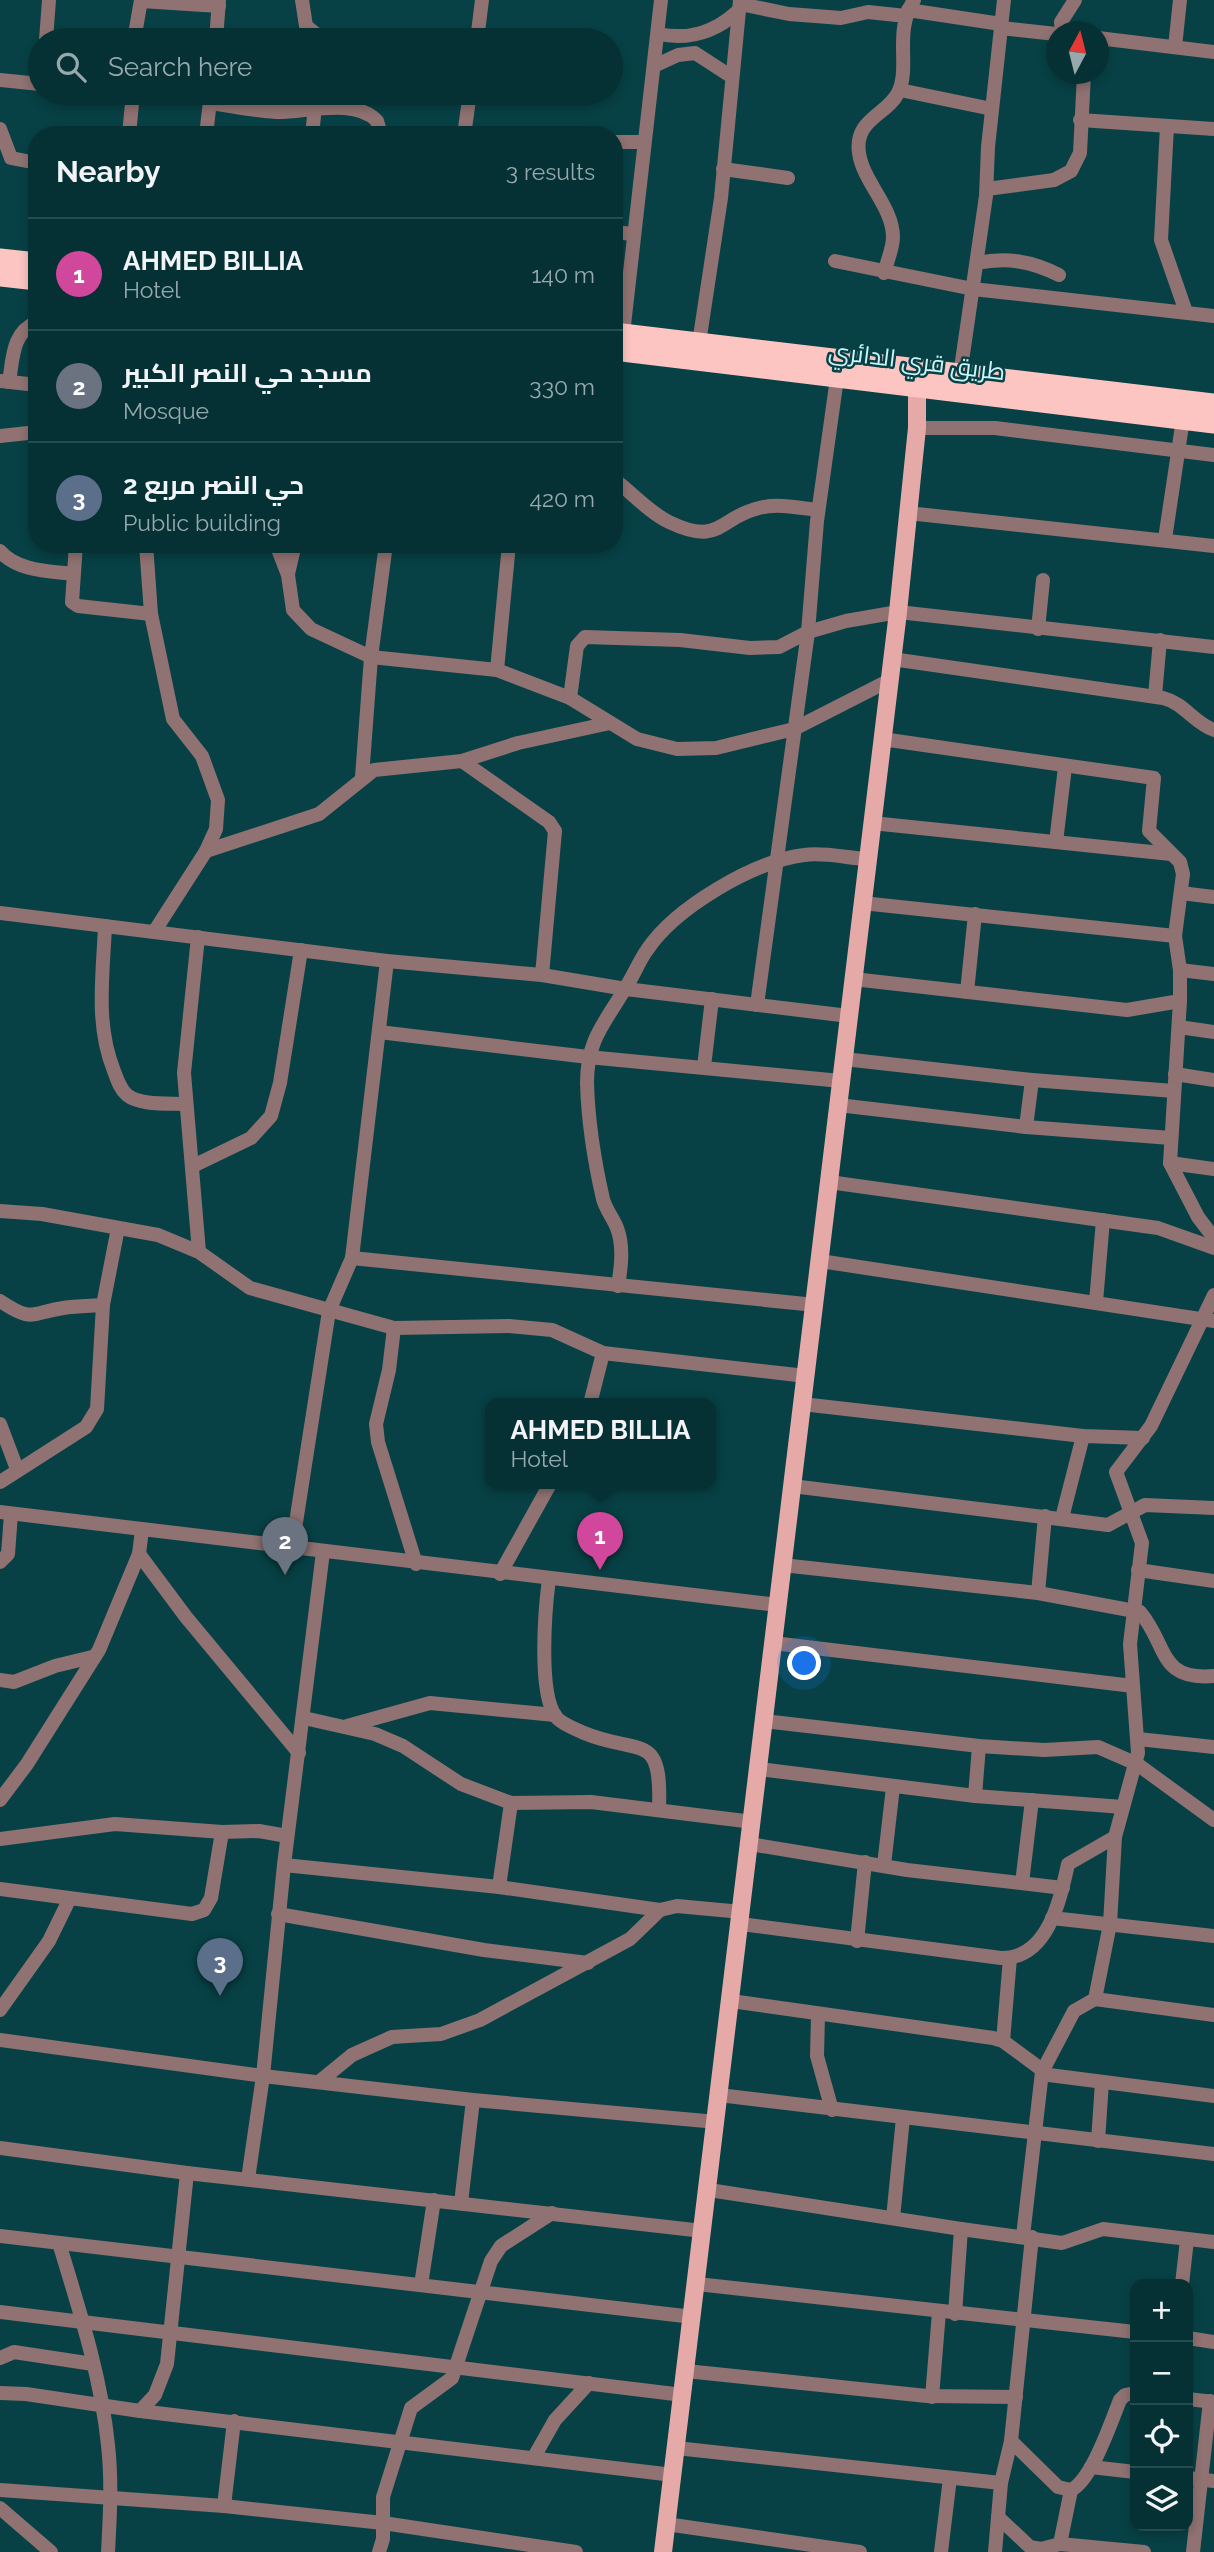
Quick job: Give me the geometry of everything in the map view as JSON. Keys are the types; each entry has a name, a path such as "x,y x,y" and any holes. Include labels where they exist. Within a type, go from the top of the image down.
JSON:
{"highway":[{"path":"0,259 28,262"},
{"path":"0,275 28,279"},
{"name":"طريق قري الدائري","path":"623,339 699,344 1214,423"},
{"name":"طريق قري الدائري","path":"623,340 837,378 917,379 960,375 1214,404"}],"main road":[{"path":"663,2552 742,1918 782,1565 898,612 917,428 917,379"}],"street":[{"path":"47,28 48,0"},
{"path":"302,0 308,28"},
{"path":"478,28 482,0"},
{"path":"960,375 987,189 992,109 1004,0"},
{"path":"1062,21 1075,0"},
{"path":"1175,47 1180,0"},
{"path":"136,28 141,1 219,3 217,28"},
{"path":"623,300 658,34 657,2"},
{"path":"739,5 789,14 842,18 868,12 910,9 1046,33"},
{"path":"658,34 672,37 701,34 720,25 739,5"},
{"path":"699,344 723,169 739,5"},
{"path":"884,273 892,230 862,161 859,145 869,120 892,101 900,90 910,9"},
{"path":"1109,39 1214,52"},
{"path":"654,66 678,55 695,53 732,77"},
{"path":"0,80 28,84"},
{"path":"987,189 1054,180 1066,175 1080,153 1083,84"},
{"path":"900,90 992,109"},
{"path":"130,126 132,105"},
{"path":"207,126 210,105"},
{"path":"246,105 281,112 315,107 368,114 377,121 378,126"},
{"path":"465,126 468,105"},
{"path":"313,126 315,107"},
{"path":"1080,120 1214,129"},
{"path":"1167,127 1161,240 1186,312"},
{"path":"0,129 11,158 28,161"},
{"path":"623,142 644,142"},
{"path":"723,169 788,178"},
{"path":"623,233 633,234"},
{"path":"977,263 1011,260 1044,268 1059,275"},
{"path":"835,261 973,289 1214,316"},
{"path":"28,326 20,335 5,381 28,384"},
{"path":"757,1005 808,632 818,510 837,378"},
{"path":"1165,539 1183,419"},
{"path":"917,428 995,428 1214,455"},
{"path":"0,436 28,433"},
{"path":"623,486 667,521 700,531 722,528 756,508 770,506 818,510"},
{"path":"908,513 1214,546"},
{"path":"0,551 5,558 27,568 73,574"},
{"path":"75,553 71,597 78,606 151,614"},
{"path":"147,553 151,614 173,719 202,756 218,800 216,829 206,851 153,932"},
{"path":"279,553 288,575 293,610 312,629 372,657 497,670 570,698 637,739 677,749 716,748 794,729 890,680"},
{"path":"288,575 293,553"},
{"path":"362,777 372,657 385,553"},
{"path":"497,670 508,553"},
{"path":"1038,629 1043,580"},
{"path":"570,698 577,646 585,636 680,640 750,648 779,646 808,632 846,621 898,612 1214,647"},
{"path":"1155,696 1160,640"},
{"path":"892,659 1155,696 1172,700 1214,730"},
{"path":"206,851 319,814 374,770 462,761 518,743 610,723"},
{"path":"882,738 1065,767 1151,776 1155,784 1149,831 1182,867 1175,936 1181,970 1170,1163 1191,1205 1214,1238"},
{"path":"462,761 549,822 555,831 542,975"},
{"path":"1056,842 1065,767"},
{"path":"872,823 1171,854"},
{"path":"618,1286 622,1263 618,1230 604,1204 596,1167 587,1087 588,1057 600,1025 626,989 648,948 680,916 730,882 776,861 805,854 867,859"},
{"path":"1181,893 1214,897"},
{"path":"862,902 1175,936"},
{"path":"0,913 387,961 542,975 626,989 849,1016"},
{"path":"967,992 975,914"},
{"path":"105,926 101,1024 105,1050 120,1087 128,1096 141,1100 186,1104"},
{"path":"198,937 184,1073 199,1252"},
{"path":"193,1166 250,1138 271,1116 301,950"},
{"path":"292,1548 330,1311 352,1258 387,961"},
{"path":"1181,970 1214,974"},
{"path":"853,979 1127,1010 1180,1001"},
{"path":"704,1067 712,999"},
{"path":"1179,1027 1214,1032"},
{"path":"379,1032 588,1057 841,1082"},
{"path":"844,1059 1032,1080 1174,1091"},
{"path":"1175,1074 1214,1080"},
{"path":"1026,1127 1032,1080"},
{"path":"838,1105 1026,1127 1171,1138"},
{"path":"1170,1163 1214,1169"},
{"path":"829,1182 1158,1227 1214,1248"},
{"path":"0,1211 42,1214 158,1235 199,1252 250,1288 394,1328 509,1326 552,1330 603,1353 806,1376"},
{"path":"1096,1302 1104,1220"},
{"path":"0,1482 86,1427 97,1409 103,1305 118,1228"},
{"path":"352,1258 815,1305"},
{"path":"820,1261 1096,1302 1208,1322"},
{"path":"1095,1998 1110,1924 1115,1837 1137,1765 1138,1739 1129,1644 1142,1543 1116,1472 1143,1438 1171,1389 1208,1322 1214,1295"},
{"path":"0,1301 16,1312 38,1317 60,1308 103,1305"},
{"path":"394,1328 389,1370 376,1424 377,1442 416,1564"},
{"path":"592,1398 603,1353"},
{"path":"802,1404 1083,1436 1143,1438"},
{"path":"0,1424 17,1469"},
{"path":"1062,1518 1083,1436"},
{"path":"792,1486 1110,1525 1132,1515 1140,1507 1151,1504 1214,1508"},
{"path":"500,1574 547,1489"},
{"path":"0,1562 8,1554 6,1513 416,1564 778,1605"},
{"path":"1038,1593 1045,1516"},
{"path":"0,1800 27,1764 92,1657 99,1650 139,1554 142,1530"},
{"path":"248,2179 263,2076 278,1914 323,1552"},
{"path":"139,1554 186,1616 299,1753"},
{"path":"782,1565 1038,1593 1132,1609 1143,1615 1167,1663 1177,1671 1193,1676 1214,1675"},
{"path":"1138,1570 1214,1581"},
{"path":"549,1579 544,1633 549,1700 555,1715 565,1724 604,1741 642,1747 655,1756 661,1775 659,1808"},
{"path":"773,1643 1133,1686"},
{"path":"0,1680 14,1682 55,1665 92,1657"},
{"path":"346,1726 430,1703 555,1715"},
{"path":"304,1718 346,1726 403,1746 461,1784 511,1803 591,1802 659,1808 753,1822"},
{"path":"764,1721 979,1746 1044,1751 1098,1747 1137,1765 1214,1819"},
{"path":"1138,1739 1214,1747"},
{"path":"975,1796 979,1746"},
{"path":"759,1769 975,1796 1123,1807"},
{"path":"884,1865 893,1787"},
{"path":"1022,1883 1032,1800"},
{"path":"499,1887 511,1803"},
{"path":"0,1839 114,1824 222,1832 259,1831 287,1836"},
{"path":"0,1889 192,1914 204,1910 211,1898 222,1832"},
{"path":"319,2082 352,2055 393,2038 441,2034 480,2020 630,1939 667,1906 857,1941 1010,1958 1023,1956 1036,1946 1052,1918 1070,1862 1115,1837"},
{"path":"750,1844 884,1865 1063,1888"},
{"path":"857,1941 865,1862"},
{"path":"284,1865 499,1887 660,1910"},
{"path":"0,2010 48,1941 69,1900"},
{"path":"278,1914 484,1950 589,1963"},
{"path":"1052,1918 1214,1936"},
{"path":"1003,2041 1010,1958"},
{"path":"995,2551 1001,2483 1011,2441 1024,2320 1035,2134 1042,2072 1074,2011 1095,1998 1214,2015"},
{"path":"731,2001 1003,2041 1042,2072 1214,2096"},
{"path":"818,2015 817,2056 832,2110"},
{"path":"0,2040 263,2076 717,2122"},
{"path":"1098,2141 1102,2082"},
{"path":"719,2095 1214,2154"},
{"path":"461,2203 473,2099"},
{"path":"893,2218 903,2118"},
{"path":"0,2148 703,2231"},
{"path":"140,2411 155,2395 162,2381 170,2332 187,2172"},
{"path":"709,2190 1069,2243 1091,2230 1103,2229 1214,2242"},
{"path":"421,2285 434,2200"},
{"path":"379,2552 383,2497 414,2403 447,2382 457,2366 491,2261 501,2246 552,2213"},
{"path":"955,2314 961,2229"},
{"path":"0,2236 693,2317"},
{"path":"1183,2279 1187,2240"},
{"path":"59,2243 83,2321 102,2406 111,2497 108,2552"},
{"path":"697,2284 1130,2331"},
{"path":"0,2312 683,2395"},
{"path":"932,2396 939,2312"},
{"path":"1193,2339 1214,2342"},
{"path":"0,2358 14,2352 93,2364"},
{"path":"686,2371 932,2396 1016,2397"},
{"path":"534,2457 555,2420 590,2383"},
{"path":"0,2393 26,2394 140,2411 673,2474"},
{"path":"1011,2441 1058,2487 1071,2490 1081,2484 1120,2400 1130,2394"},
{"path":"1193,2400 1212,2402 1200,2479 1193,2552"},
{"path":"224,2506 234,2421"},
{"path":"676,2448 1001,2483"},
{"path":"1091,2467 1130,2471"},
{"path":"941,2552 950,2478"},
{"path":"0,2490 224,2506 383,2524 553,2551 576,2552"},
{"path":"1060,2544 1071,2490"},
{"path":"0,2508 51,2552"},
{"path":"998,2517 1030,2547 1041,2549 1060,2544 1144,2552"},
{"path":"666,2524 860,2552"}],"place":[{"name":"AHMED BILLIA","path":"600,1570"},
{"name":"مسجد حي النصر الكبير","path":"285,1575"},
{"name":"حي النصر مربع 2","path":"220,1996"}]}
